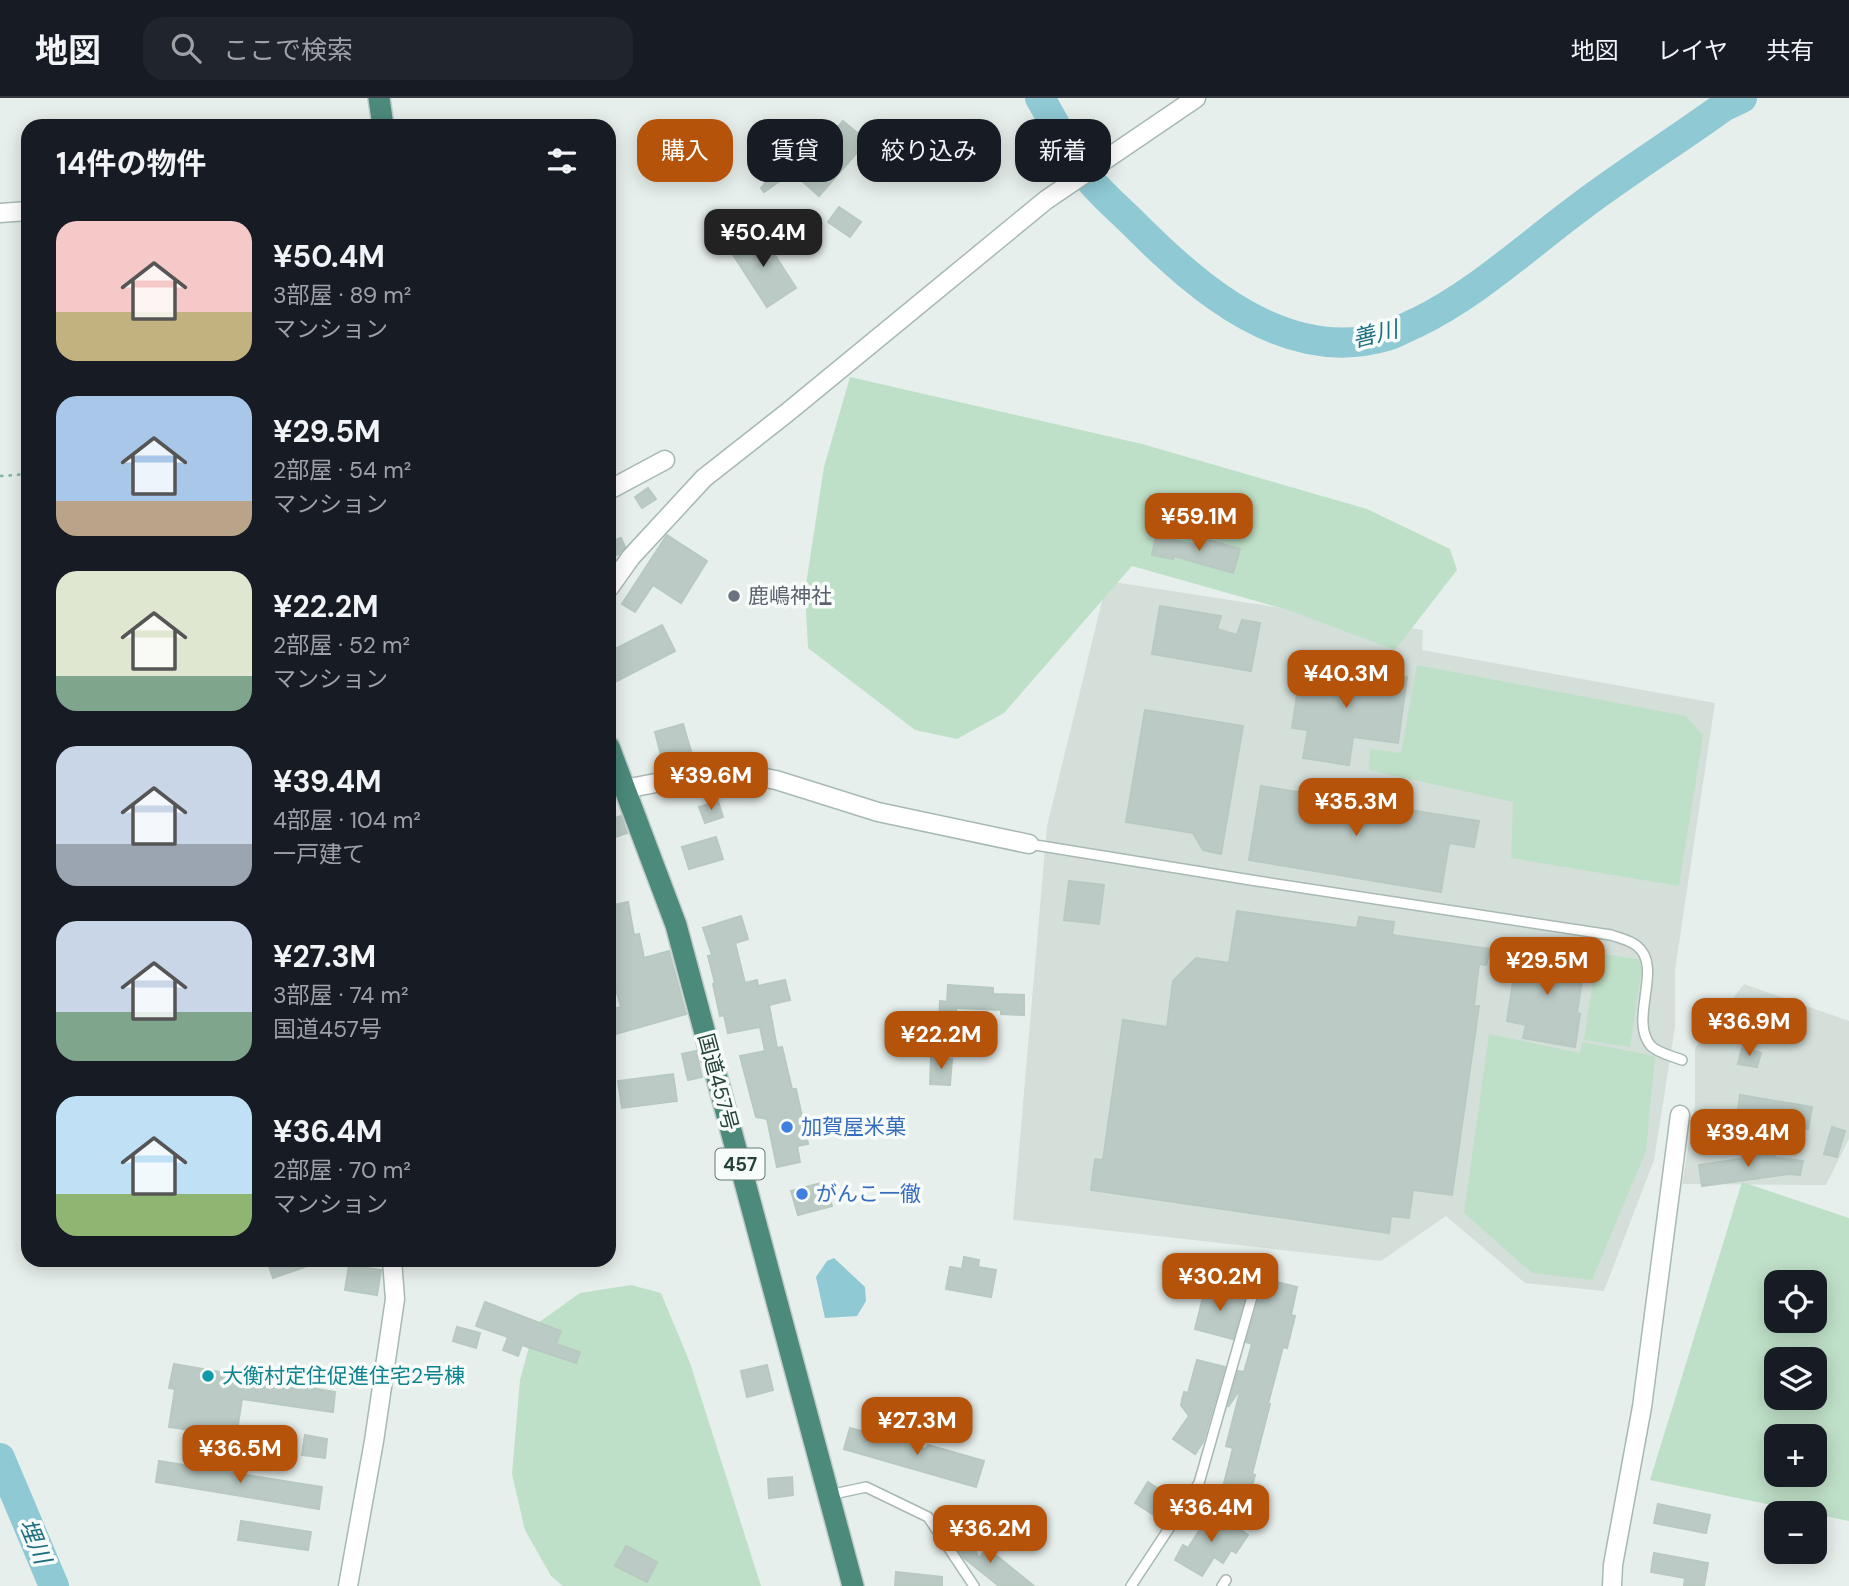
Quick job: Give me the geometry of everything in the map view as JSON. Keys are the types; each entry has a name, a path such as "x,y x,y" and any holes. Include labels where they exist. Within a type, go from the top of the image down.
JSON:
{"highway":[{"path":"379,98 382,119"},
{"name":"国道457号","path":"616,765 676,925 853,1586"}],"street":[{"path":"616,578 631,557 704,478 1046,200 1196,98"},
{"path":"0,213 21,212"},
{"path":"616,486 665,460"},
{"path":"625,789 722,770 776,780 878,812 1029,844"},
{"path":"1612,1586 1613,1565 1642,1407 1681,1115"},
{"path":"348,1586 374,1441 395,1299 393,1267"}],"lane":[{"path":"1029,844 1611,935 1636,945 1644,955 1647,973 1643,1029 1647,1039 1656,1050 1682,1060"},
{"path":"1131,1586 1199,1483 1256,1283"},
{"path":"829,1496 866,1488 928,1517 974,1586"}],"path":[{"path":"0,476 21,474"}],"shaded area":[{"path":"1107,581 1423,630 1422,650 1715,703 1675,970 1675,1027 1654,1160 1604,1291 1525,1283 1446,1216 1381,1261 1013,1220 1047,826"},
{"path":"1744,984 1849,1021 1849,1139 1826,1185 1682,1184 1695,1107 1695,1048"}],"green space":[{"path":"850,377 1142,444 1367,509 1450,549 1457,570 1395,650 1288,610 1132,566 1004,713 957,739 915,730 808,648 805,591 824,467"},
{"path":"1417,665 1686,716 1703,736 1679,886 1511,858 1513,802 1369,770 1370,749 1401,753"},
{"path":"1597,953 1643,960 1630,1047 1584,1040"},
{"path":"1489,1034 1580,1053 1582,1042 1655,1056 1646,1151 1592,1280 1532,1273 1464,1213"},
{"path":"1742,1182 1849,1218 1849,1521 1827,1516 1827,1501 1764,1501 1764,1503 1650,1480"},
{"path":"631,1285 661,1293 690,1363 761,1586 563,1586 551,1576 525,1530 512,1474 520,1380 535,1325 580,1293"}],"water":[{"path":"834,1258 865,1287 866,1301 857,1316 825,1318 816,1277 827,1261"}],"building":[{"path":"843,121 857,133 857,152 843,168"},
{"path":"766,182 778,182 764,192 761,188"},
{"path":"803,182 831,182 819,196"},
{"path":"839,207 861,222 850,237 828,222"},
{"path":"760,232 796,288 767,307 730,250"},
{"path":"648,488 656,499 642,508 635,497"},
{"path":"667,535 707,561 681,603 653,585 635,612 622,604"},
{"path":"1156,536 1195,545 1197,537 1240,549 1233,573 1174,556 1173,559 1152,555"},
{"path":"621,538 625,547 616,555 616,540"},
{"path":"1160,606 1221,616 1217,629 1237,635 1242,620 1260,623 1251,671 1152,654"},
{"path":"662,625 675,651 616,681 616,648"},
{"path":"1302,662 1407,677 1398,743 1353,737 1349,765 1303,758 1308,730 1292,728"},
{"path":"1145,710 1243,726 1221,854 1203,850 1193,833 1126,822"},
{"path":"683,724 691,751 662,759 655,732"},
{"path":"1261,786 1479,821 1474,847 1449,843 1441,892 1249,860"},
{"path":"718,801 723,817 705,823 699,807"},
{"path":"621,816 627,833 616,837 616,818"},
{"path":"716,837 723,859 689,869 682,847"},
{"path":"1069,881 1104,885 1099,924 1064,920"},
{"path":"628,902 634,935 639,934 644,958 669,951 686,1014 616,1034 616,1008 621,1007 616,990 616,905"},
{"path":"1237,911 1357,928 1359,917 1394,922 1392,935 1491,949 1486,965 1479,964 1474,1006 1479,1006 1452,1195 1413,1190 1409,1218 1391,1216 1389,1233 1091,1190 1095,1159 1103,1160 1123,1020 1167,1027 1173,981 1196,958 1229,963"},
{"path":"741,916 748,939 735,943 745,983 757,980 758,986 785,980 790,1000 769,1005 777,1048 782,1047 792,1089 796,1089 808,1144 797,1146 800,1162 777,1167 767,1119 756,1117 740,1056 765,1051 760,1027 728,1033 724,1015 720,1016 708,956 712,955 703,928"},
{"path":"1518,950 1585,960 1575,1047 1523,1038 1526,1025 1507,1021"},
{"path":"948,985 993,988 993,994 1024,995 1024,1015 1001,1014 1001,1010 956,1008 956,1023 939,1022 940,1001 947,1002"},
{"path":"1742,1048 1761,1053 1757,1067 1738,1064"},
{"path":"696,1051 702,1077 688,1080 682,1054"},
{"path":"931,1058 952,1059 950,1085 930,1084"},
{"path":"673,1074 677,1101 622,1108 618,1081"},
{"path":"1740,1095 1812,1107 1808,1129 1737,1117"},
{"path":"1832,1127 1845,1131 1837,1157 1824,1154"},
{"path":"1775,1154 1775,1158 1803,1161 1800,1175 1789,1174 1702,1186 1699,1165"},
{"path":"825,1182 832,1206 798,1215 791,1191"},
{"path":"964,1257 979,1260 978,1267 996,1270 991,1297 946,1289 950,1267 962,1269"},
{"path":"269,1267 305,1267 273,1278"},
{"path":"349,1267 381,1270 377,1295 345,1290"},
{"path":"1268,1280 1297,1287 1291,1315 1295,1316 1287,1348 1283,1347 1268,1404 1252,1474 1255,1475 1251,1490 1224,1483 1233,1448 1226,1446 1241,1388 1228,1407 1238,1371 1244,1372 1252,1344 1246,1342 1261,1291 1265,1292"},
{"path":"1245,1286 1248,1287 1233,1339 1195,1329 1205,1289 1241,1298"},
{"path":"485,1302 561,1331 556,1344 580,1352 576,1363 522,1345 518,1356 503,1350 508,1337 476,1326"},
{"path":"457,1327 480,1333 476,1348 453,1341"},
{"path":"1197,1360 1225,1367 1203,1442 1195,1454 1173,1439 1189,1416 1181,1405 1184,1392 1188,1393"},
{"path":"174,1364 335,1392 333,1412 242,1399 236,1437 169,1427 175,1389 169,1388"},
{"path":"767,1365 773,1390 747,1397 741,1371"},
{"path":"850,1428 926,1449 928,1445 984,1461 976,1487 844,1449"},
{"path":"305,1435 327,1439 325,1458 302,1455"},
{"path":"159,1461 322,1487 319,1509 156,1482"},
{"path":"792,1477 793,1495 769,1498 768,1479"},
{"path":"1148,1482 1174,1499 1162,1520 1135,1503"},
{"path":"1658,1504 1710,1515 1706,1533 1654,1523"},
{"path":"1212,1511 1248,1535 1236,1553 1231,1550 1223,1563 1214,1557 1202,1576 1175,1560 1183,1545 1188,1548"},
{"path":"241,1521 311,1532 308,1550 238,1540"},
{"path":"966,1533 979,1558 987,1548 1034,1586 999,1586 958,1550 953,1539"},
{"path":"626,1546 657,1562 647,1582 615,1566"},
{"path":"1654,1553 1708,1563 1704,1586 1684,1586 1685,1578 1651,1572"},
{"path":"896,1572 942,1577 942,1586 895,1586"}],"waterway":[{"name":"善川","path":"1040,98 1072,153 1107,199 1159,249 1216,296 1247,316 1280,331 1314,340 1350,342 1391,335 1459,298 1615,181 1723,107 1742,98"},
{"name":"埋川","path":"0,1458 54,1586"}],"place":[{"name":"鹿嶋神社","path":"734,596"},
{"name":"加賀屋米菓","path":"787,1127"},
{"name":"がんこ一徹","path":"802,1194"},
{"name":"大衡村定住促進住宅2号棟","path":"208,1376"}]}
